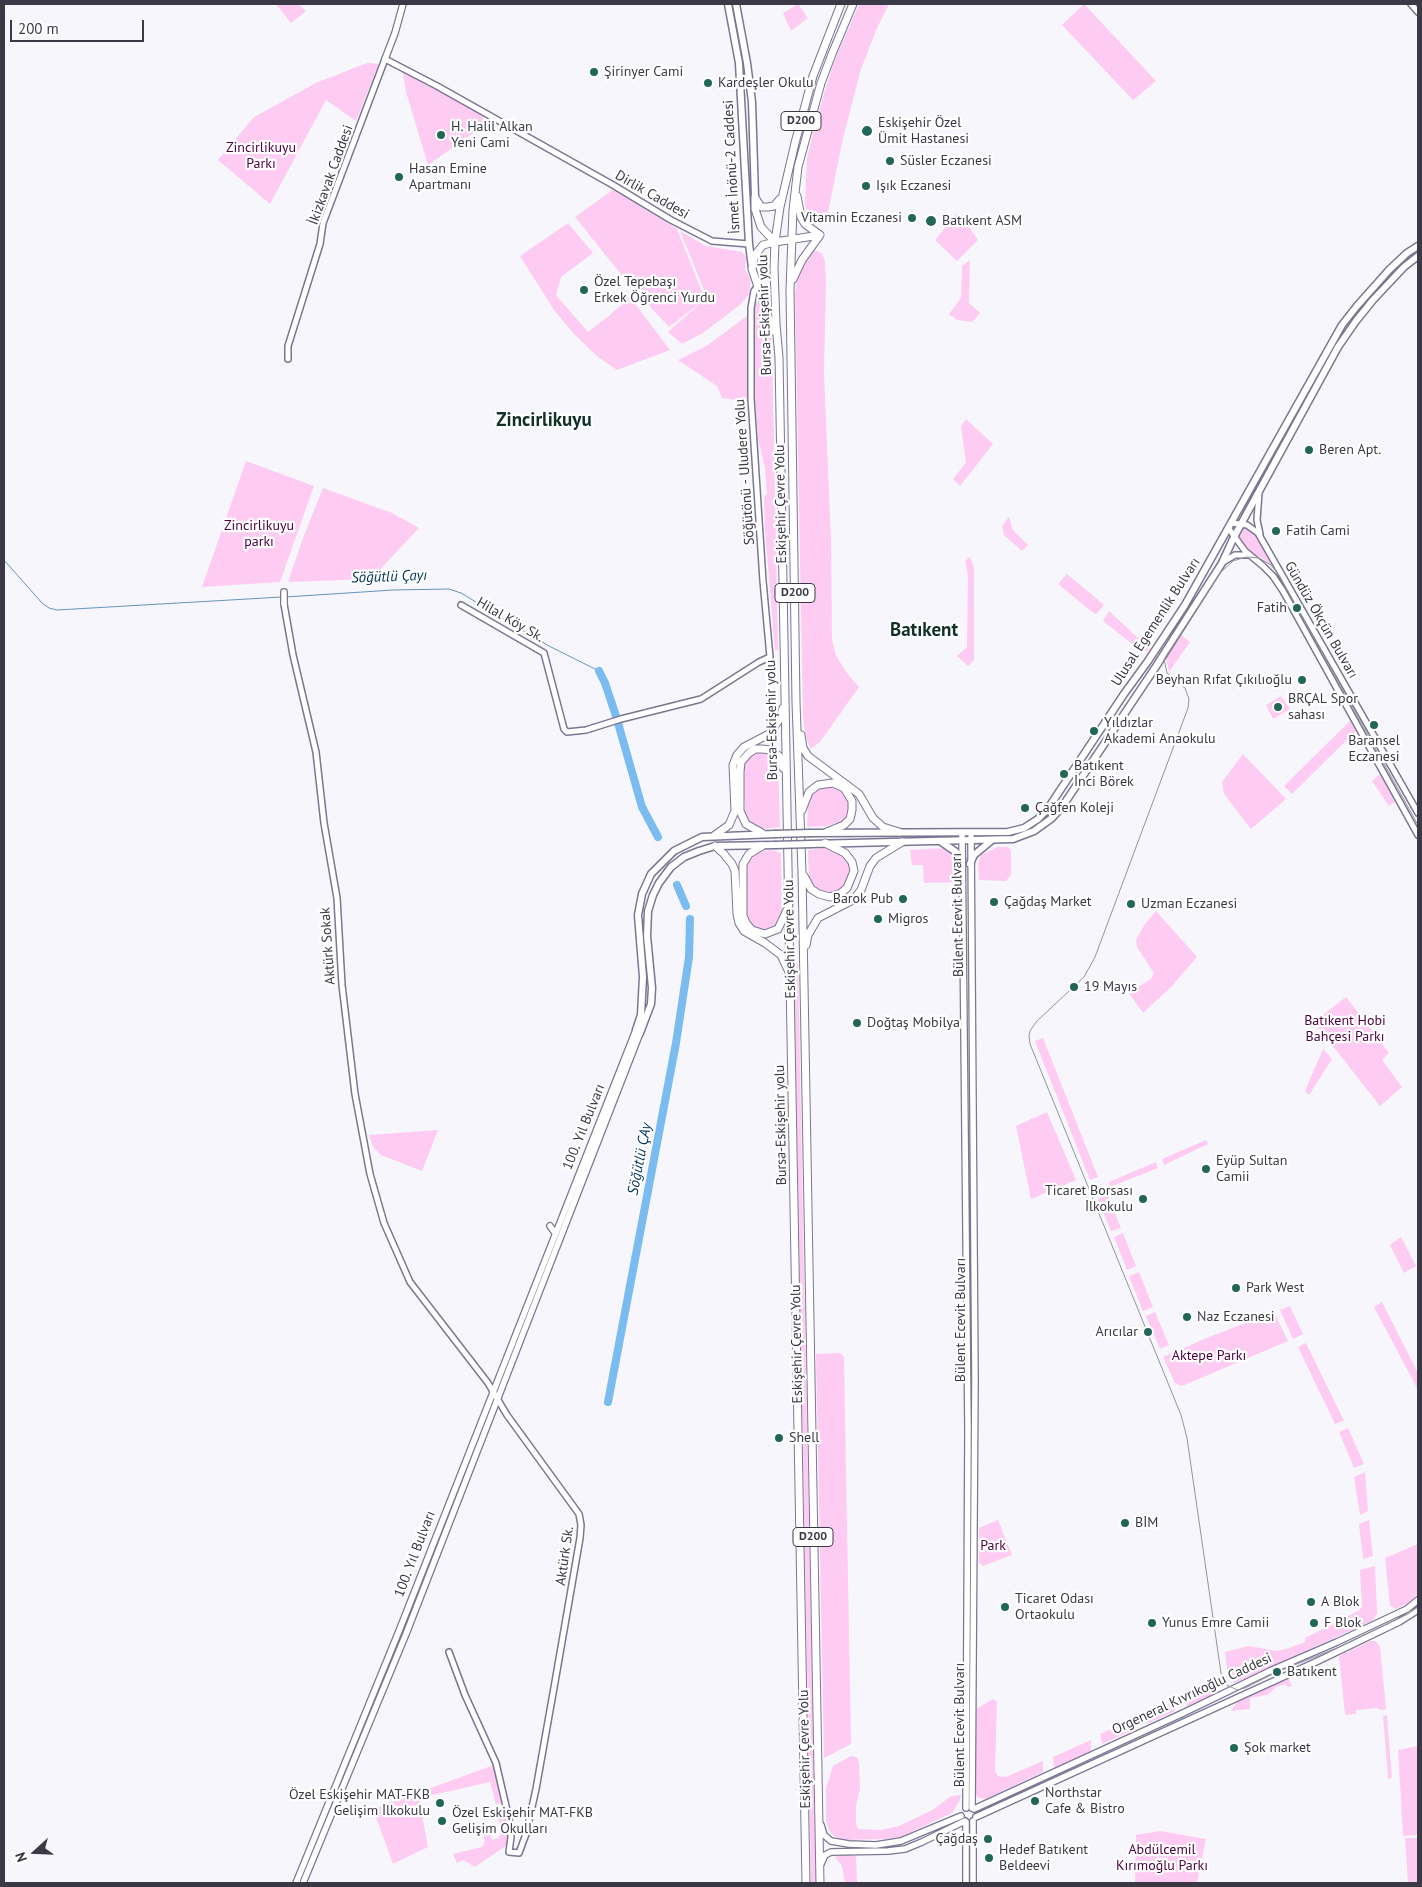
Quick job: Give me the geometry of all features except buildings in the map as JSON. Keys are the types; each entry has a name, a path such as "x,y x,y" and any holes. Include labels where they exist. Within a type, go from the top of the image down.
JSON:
{"highway":[{"name":"D200","path":"775,242 782,197 813,76 841,4"},
{"name":"Eskişehir Çevre Yolu","path":"820,1883 802,872 796,702 790,289 793,210 797,176 821,83 853,4"},
{"path":"797,176 797,199 801,217 805,224 820,235"},
{"path":"755,196 761,207 774,206 782,197"},
{"path":"755,196 758,219 767,235 775,242"},
{"path":"779,358 770,322 752,269 755,255 763,245 820,235"},
{"path":"790,289 802,260 820,235"},
{"name":"Bursa-Eskişehir yolu","path":"775,242 774,296 779,358 784,702 795,1197"},
{"path":"715,835 729,825 735,811 733,766 737,755 744,747 762,738 774,727 784,702"},
{"path":"796,702 803,748 808,756 860,794 873,818 882,828 899,832"},
{"path":"762,833 746,824 740,811 741,762 744,757 756,750 770,750 779,756 786,782"},
{"path":"800,817 806,797 813,788 828,782 839,785 847,791 850,797 852,810 850,819 844,825 827,832"},
{"path":"803,957 808,935 818,918 853,900 861,890 870,866 876,858 902,842"},
{"path":"802,872 811,889 819,894 830,897 841,893 847,888 852,881 854,871 852,862 845,852 825,844"},
{"path":"716,846 732,864 735,871 736,914 739,923 744,931 765,943 781,956 790,975"},
{"path":"762,846 749,854 743,864 743,916 746,923 752,930 760,934 774,932 782,924 789,899"},
{"name":"Eskişehir Çevre Yolu","path":"795,1197 806,1883"}],"main road":[{"path":"385,59 403,4"},
{"name":"İsmet İnönü-2 Caddesi","path":"728,4 739,63 748,244 752,269"},
{"name":"İsmet İnönü-2 Caddesi","path":"736,4 752,102 755,196"},
{"name":"Ulusal Egemenlik Bulvarı","path":"638,1032 651,1004 652,975 647,925 648,911 653,895 671,867 684,857 716,846 940,841 962,837 971,832 1008,832 1024,828 1038,819 1047,810 1185,605 1342,325 1356,306 1389,270 1407,253 1418,246"},
{"name":"Ulusal Egemenlik Bulvarı","path":"638,1032 643,996 638,915 642,894 651,874 674,851 702,837 762,833 899,832 962,837 970,840 1013,839 1034,831 1052,818 1062,807 1155,668 1222,563 1234,537 1338,347 1373,300 1404,267 1418,256"},
{"path":"284,592 284,604"},
{"name":"Bülent Ecevit Bulvarı","path":"971,832 974,1379 971,1808"},
{"name":"Bülent Ecevit Bulvarı","path":"962,837 966,1093 965,1284 971,1808"},
{"path":"970,864 974,856 992,840"},
{"path":"940,841 956,852 962,859"},
{"name":"100. Yıl Bulvarı","path":"303,1883 304,1873 492,1393 558,1235 638,1032"},
{"path":"550,1226 558,1235"},
{"path":"548,1234 558,1235"},
{"name":"100. Yıl Bulvarı","path":"296,1883 304,1873 403,1641 497,1400 558,1235"},
{"name":"Orgeneral Kıvrıkoğlu Caddesi","path":"971,1808 1337,1642 1407,1609 1418,1600"},
{"path":"819,1816 824,1835 831,1840 849,1844 876,1844 901,1841 964,1820 974,1819 1320,1660 1399,1622 1418,1610"},
{"path":"966,1883 963,1810 971,1808 974,1819 973,1883"},
{"path":"820,1869 825,1855 831,1852 905,1849 964,1820"}],"street":[{"path":"1410,4 1418,12"},
{"name":"Dirlik Caddesi","path":"385,59 410,70 671,220 712,241 748,244"},
{"name":"İkizkavak Caddesi","path":"288,359 288,346 320,244 323,223 363,122 385,59"},
{"name":"Söğütönü - Uludere Yolu","path":"639,714 702,699 759,662 770,657 751,398 750,308 754,291 757,287"},
{"path":"1259,493 1257,520 1263,542"},
{"path":"1231,526 1242,524 1252,527 1263,542"},
{"name":"Gündüz Ökçün Bulvarı","path":"1231,526 1234,537 1249,555 1273,576 1283,591 1418,835"},
{"name":"Gündüz Ökçün Bulvarı","path":"1263,542 1418,813"},
{"path":"1222,563 1235,555 1249,555"},
{"name":"Aktürk Sokak","path":"284,604 293,655 316,752 324,823 337,898 342,985 355,1094 370,1174 384,1223 410,1282"},
{"name":"Hilal Köy Sk.","path":"461,605 544,652 564,729 567,732 586,730 639,714"},
{"name":"Aktürk Sk.","path":"410,1282 488,1383 492,1393 580,1514 582,1525 536,1789 526,1834 519,1853 509,1852 511,1837 509,1818 496,1763 465,1695 450,1652"}],"green space":[{"path":"276,4 299,4 305,12 291,23"},
{"path":"798,4 808,18 791,31 783,13"},
{"path":"859,4 889,4 877,28 861,69 843,138 827,217 817,225 807,214 805,203 807,159 833,64"},
{"path":"1084,4 1156,81 1133,100 1062,25"},
{"name":"Zincirlikuyu Parkı","path":"367,63 379,64 356,121 326,100 270,204 218,160 254,117 316,83"},
{"path":"407,72 483,116 482,127 428,165 406,92 403,74"},
{"path":"614,189 677,229 705,299 707,297 680,231 706,246 742,252 746,257 745,269 751,280 749,294 741,304 703,333 682,344 668,332 703,301 669,327 628,283 575,217"},
{"path":"956,214 960,214 978,240 957,261 935,240"},
{"path":"568,223 593,253 561,277 556,295 588,332 630,297 670,350 617,370 598,357 574,334 554,310 520,256"},
{"path":"814,250 822,253 825,262 826,279 824,373 831,540 832,640 836,655 846,672 859,687 820,742 810,749 803,717 795,294 797,276"},
{"path":"970,260 969,303 980,313 972,322 957,320 949,314 961,298 962,266"},
{"path":"755,302 758,303 771,331 772,344 778,650 775,650 765,531 764,497 767,494 765,468 758,439 755,396"},
{"path":"748,315 749,402 722,398 717,386 678,360 708,345"},
{"path":"966,419 993,444 960,486 953,479 966,463 961,426"},
{"name":"Zincirlikuyu parkı","path":"246,461 314,486 280,582 202,587"},
{"name":"Zincirlikuyu parkı","path":"323,488 392,513 419,528 371,579 288,582"},
{"path":"1009,517 1013,530 1028,545 1022,551 1004,535 1002,526"},
{"path":"1244,527 1253,528 1278,571 1262,558 1247,552 1238,540"},
{"path":"970,557 974,568 974,660 968,666 957,656 967,647 968,575 965,561"},
{"path":"1067,574 1104,605 1096,614 1058,584"},
{"path":"1109,611 1150,649 1141,651 1103,621"},
{"path":"1181,635 1190,642 1169,672 1166,658"},
{"name":"BRÇAL Spor sahası","path":"1281,696 1290,709 1273,719 1266,705"},
{"path":"1350,721 1356,731 1292,794 1284,786"},
{"path":"756,752 768,753 778,762 780,827 764,829 752,826 745,817 743,769 745,762"},
{"path":"1243,754 1286,799 1251,829 1224,794 1222,782"},
{"path":"1380,774 1395,802 1389,806 1372,781"},
{"path":"831,786 841,790 848,801 849,812 844,821 826,826 807,827 808,806 811,795 820,787"},
{"path":"998,847 1008,847 1011,851 1011,875 1006,881 979,880 978,864 981,855"},
{"path":"824,848 843,854 850,864 851,871 844,888 830,893 820,892 812,886 809,879 808,850"},
{"path":"945,848 954,856 959,864 959,882 924,883 923,865 912,865 910,850"},
{"path":"772,850 781,853 782,914 780,923 764,931 750,923 747,916 745,869 749,858 759,851"},
{"path":"1156,911 1197,957 1172,986 1143,1013 1129,993 1151,979 1154,973 1137,947 1136,940 1145,924"},
{"path":"798,963 816,1883 811,1883 794,965"},
{"name":"Batıkent Hobi Bahçesi Parkı","path":"1346,997 1389,1053 1382,1060 1402,1087 1380,1106 1314,1022"},
{"path":"1043,1038 1098,1177 1090,1180 1035,1041"},
{"path":"1323,1049 1332,1059 1309,1095 1305,1091"},
{"path":"1047,1112 1076,1180 1031,1199 1016,1126"},
{"path":"438,1130 422,1171 381,1155 373,1147 369,1135"},
{"path":"1206,1140 1208,1144 1164,1165 1162,1159"},
{"path":"1156,1162 1158,1168 1110,1187 1109,1182"},
{"path":"1107,1194 1121,1228 1111,1231 1098,1199"},
{"path":"1123,1233 1136,1266 1127,1270 1114,1237"},
{"path":"1401,1237 1416,1266 1404,1273 1390,1245"},
{"path":"1139,1272 1153,1307 1143,1311 1129,1276"},
{"path":"1382,1302 1418,1373 1418,1390 1374,1307"},
{"path":"1290,1306 1303,1334 1293,1339 1280,1310"},
{"path":"1155,1312 1169,1345 1160,1349 1146,1316"},
{"name":"Aktepe Parkı","path":"1274,1312 1288,1341 1182,1386 1175,1383 1163,1357"},
{"path":"1306,1343 1344,1421 1335,1424 1298,1347"},
{"path":"840,1353 844,1357 851,1744 824,1758 816,1354"},
{"path":"1348,1428 1364,1464 1354,1468 1339,1432"},
{"path":"1365,1472 1368,1511 1360,1515 1354,1477"},
{"name":"Park","path":"998,1520 1012,1555 983,1566 979,1563 979,1528"},
{"path":"1369,1520 1373,1556 1363,1559 1359,1524"},
{"path":"1418,1544 1418,1594 1409,1603 1396,1609 1390,1606 1385,1558"},
{"path":"1375,1566 1377,1614 1372,1621 1235,1683 1228,1677 1225,1652 1249,1646 1277,1651 1286,1649 1305,1642 1305,1638 1360,1610 1362,1605 1360,1570"},
{"path":"1370,1641 1375,1641 1380,1646 1386,1709 1356,1710 1356,1714 1345,1715 1339,1656"},
{"path":"1288,1678 1292,1686 1288,1687 1286,1684 1276,1687 1267,1695 1250,1698 1250,1709 1231,1711 1237,1702"},
{"path":"1214,1683 1216,1688 1215,1695 1187,1706 1183,1696"},
{"path":"993,1699 997,1702 995,1771 998,1776 1006,1777 1043,1761 1043,1772 986,1799 979,1798 976,1795 976,1709"},
{"path":"1174,1702 1175,1711 1147,1724 1144,1716"},
{"path":"1387,1715 1392,1778 1388,1779 1383,1716"},
{"path":"1135,1719 1136,1729 1102,1744 1100,1734"},
{"path":"1091,1740 1091,1751 1054,1768 1053,1757"},
{"path":"1418,1746 1418,1835 1403,1836 1398,1750"},
{"path":"851,1756 857,1757 859,1763 860,1789 856,1806 856,1824 858,1829 881,1830 899,1826 934,1809 951,1796 961,1795 960,1800 952,1813 900,1837 841,1840 831,1834 826,1822 826,1788 833,1766"},
{"path":"494,1765 501,1803 496,1805 490,1782 419,1798 428,1847 393,1864 373,1809"},
{"path":"502,1812 505,1814 507,1845 475,1867 463,1860 457,1863 453,1854 482,1847 485,1841 483,1833 490,1831 492,1840 499,1838 501,1831 497,1814"},
{"name":"Abdülcemil Kırımoğlu Parkı","path":"1160,1831 1206,1839 1197,1883 1135,1883 1136,1835"},
{"path":"1405,1838 1418,1838 1418,1883 1408,1883"},
{"path":"842,1854 856,1856 857,1883 845,1883 842,1866 835,1857"}],"waterway":[{"name":"Söğütlü Çayı","path":"4,560 42,603 49,608 57,610 282,597"},
{"name":"Söğütlü Çayı","path":"286,597 393,590 449,589 461,593 549,646 599,671"},
{"name":"Söğütlü Çayı","path":"599,671 616,716 642,807 658,837"},
{"name":"Söğütlü ÇAy","path":"677,885 686,906"},
{"name":"Söğütlü ÇAy","path":"608,1402 676,1043 689,957 690,919"}],"tram line":[{"path":"1418,825 1279,575 1271,565 1259,558 1246,557 1233,561 1220,573 1164,659 1167,673 1185,688 1189,699 1188,708 1095,957 1084,977 1036,1022 1029,1036 1030,1044 1181,1415 1187,1438 1221,1673 1225,1684 1237,1690 1245,1688 1277,1672 1337,1648 1408,1614 1418,1607"}],"place":[{"name":"Şirinyer Cami","path":"594,72"},
{"name":"Kardeşler Okulu","path":"708,83"},
{"name":"Eskişehir Özel Ümit Hastanesi","path":"867,131"},
{"name":"H. Halil Alkan Yeni Cami","path":"441,135"},
{"name":"Süsler Eczanesi","path":"890,161"},
{"name":"Hasan Emine Apartmanı","path":"399,177"},
{"name":"Işık Eczanesi","path":"866,186"},
{"name":"Vitamin Eczanesi","path":"912,218"},
{"name":"Batıkent ASM","path":"931,221"},
{"name":"Özel Tepebaşı Erkek Öğrenci Yurdu","path":"584,290"},
{"name":"Beren Apt.","path":"1309,450"},
{"name":"Fatih Cami","path":"1276,531"},
{"name":"Fatih","path":"1297,608"},
{"name":"Beyhan Rıfat Çıkılıoğlu","path":"1302,680"},
{"name":"BRÇAL Spor sahası","path":"1278,707"},
{"name":"Baransel Eczanesi","path":"1374,725"},
{"name":"Yıldızlar Akademi Anaokulu","path":"1094,731"},
{"name":"Batıkent İnci Börek","path":"1064,774"},
{"name":"Çağfen Koleji","path":"1025,808"},
{"name":"Barok Pub","path":"903,899"},
{"name":"Çağdaş Market","path":"994,902"},
{"name":"Uzman Eczanesi","path":"1131,904"},
{"name":"Migros","path":"878,919"},
{"name":"19 Mayıs","path":"1074,987"},
{"name":"Doğtaş Mobilya","path":"857,1023"},
{"name":"Eyüp Sultan Camii","path":"1206,1169"},
{"name":"Ticaret Borsası İlkokulu","path":"1143,1199"},
{"name":"Park West","path":"1236,1288"},
{"name":"Naz Eczanesi","path":"1187,1317"},
{"name":"Arıcılar","path":"1148,1332"},
{"name":"Shell","path":"779,1438"},
{"name":"BİM","path":"1125,1523"},
{"name":"A Blok","path":"1311,1602"},
{"name":"Ticaret Odası Ortaokulu","path":"1005,1607"},
{"name":"Yunus Emre Camii","path":"1152,1623"},
{"name":"F Blok","path":"1314,1623"},
{"name":"Batıkent","path":"1277,1672"},
{"name":"Şok market","path":"1234,1748"},
{"name":"Northstar Cafe & Bistro","path":"1035,1801"},
{"name":"Özel Eskişehir MAT-FKB Gelişim İlkokulu","path":"440,1803"},
{"name":"Özel Eskişehir MAT-FKB Gelişim Okulları","path":"442,1821"},
{"name":"Çağdaş","path":"988,1839"},
{"name":"Hedef Batıkent Beldeevi","path":"989,1858"}],"district":[{"name":"Zincirlikuyu","path":"544,421"},
{"name":"Batıkent","path":"924,631"}]}
